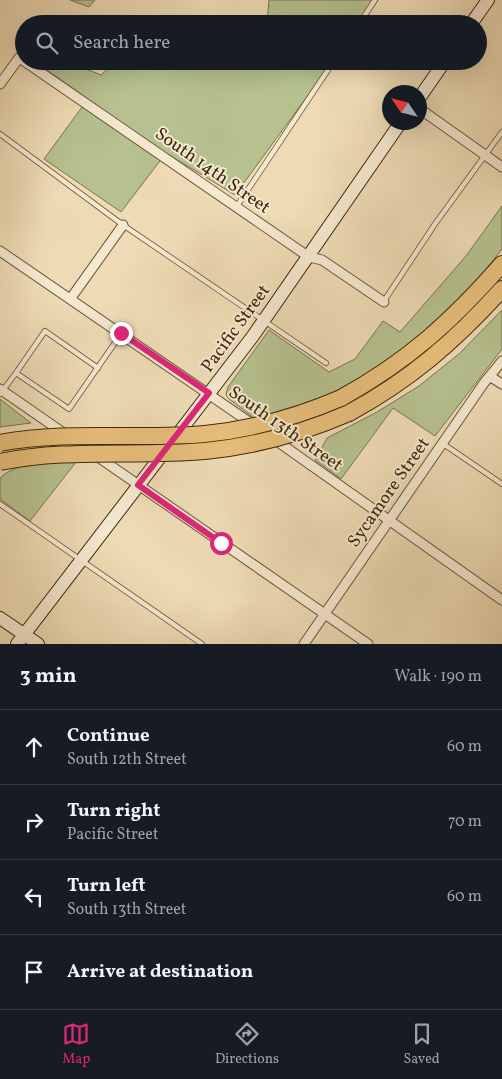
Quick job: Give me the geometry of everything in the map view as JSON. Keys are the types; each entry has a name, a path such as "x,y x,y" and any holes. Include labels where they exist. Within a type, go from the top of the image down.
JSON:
{"highway":[{"path":"0,443 62,436 204,434 278,422 341,398 377,378 410,355 460,311 502,264"},
{"path":"0,462 63,453 178,452 245,446 285,437 349,413 387,392 420,369 454,340 502,288"}],"street":[{"path":"477,15 488,0"},
{"path":"0,84 15,68"},
{"name":"South 14th Street","path":"38,70 309,257 322,260 384,302"},
{"path":"427,86 438,70"},
{"path":"427,114 502,167"},
{"name":"Pacific Street","path":"21,639 264,320 396,130"},
{"path":"70,298 123,225"},
{"name":"South 13th Street","path":"0,251 209,393 502,600"},
{"name":"Sycamore Street","path":"304,644 442,443 484,383 491,377 502,361"},
{"path":"491,377 502,384"},
{"path":"1,392 368,644"},
{"path":"0,618 21,639 38,644"}],"lane":[{"path":"365,15 375,0"},
{"path":"237,206 328,70"},
{"path":"384,302 434,224 502,132"},
{"path":"0,134 123,225 326,363"},
{"path":"1,392 45,331 98,368"},
{"path":"16,372 69,408 121,333"},
{"path":"442,443 502,484"},
{"path":"0,504 202,644"}],"green space":[{"path":"70,0 95,0 89,7"},
{"path":"269,0 378,0 367,15 268,15"},
{"path":"47,70 88,70 101,75 106,70 326,70 235,195 166,153 121,212 44,159 88,99"},
{"path":"502,206 502,249 466,293 445,314 424,334 378,369 318,399 254,418 226,395 228,387 269,330 329,372 355,359 383,321 400,332 466,256"},
{"path":"502,310 502,349 435,436 393,408 341,479 315,460 327,438 377,412 419,386 460,353"},
{"path":"0,399 31,423 0,427"},
{"path":"76,462 30,521 0,499 0,478 7,472 36,464"}],"route":[{"path":"121,333 209,393 138,485 221,543"}]}
